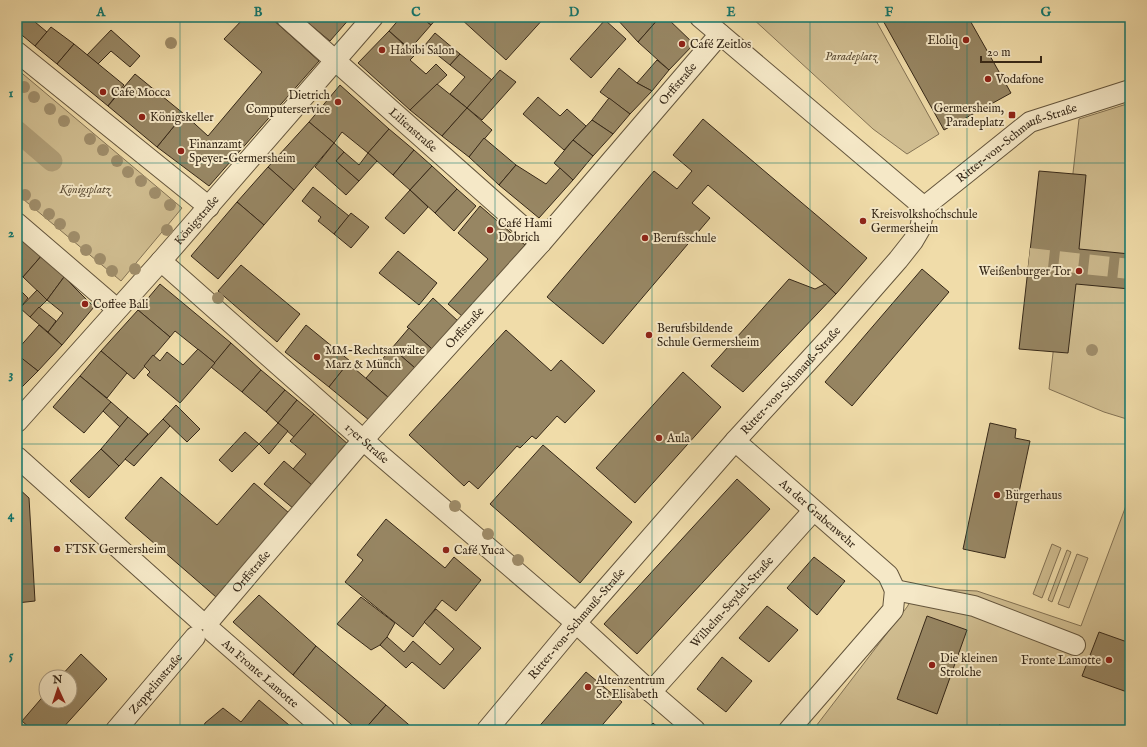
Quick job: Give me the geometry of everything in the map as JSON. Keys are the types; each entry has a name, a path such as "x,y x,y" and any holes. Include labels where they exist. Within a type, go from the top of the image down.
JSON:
{"street":[{"name":"Lilienstraße","path":"286,17 541,243"},
{"name":"Königstraße","path":"17,422 161,262 373,17"},
{"path":"700,17 924,207"},
{"name":"Orffstraße","path":"204,628 363,440 541,243 720,34"},
{"path":"17,52 209,207"},
{"name":"Ritter-von-Schmauß-Straße","path":"487,730 576,623 735,441 835,332 905,251 920,229 924,207 935,196 1030,122 1130,90"},
{"path":"17,223 117,310"},
{"name":"17er Straße","path":"161,262 363,440 576,623 695,730"},
{"name":"An der Grabenwehr","path":"735,441 813,511 888,575 895,590"},
{"name":"An Fronte Lamotte","path":"17,457 204,628 325,730"},
{"name":"Wilhelm-Seydel-Straße","path":"651,692 813,511"},
{"path":"790,730 893,610 895,590 974,606 1075,645"},
{"name":"Zeppelinstraße","path":"116,730 204,628"}],"green space":[{"name":"Paradeplatz","path":"751,17 874,17 939,134 907,154 873,129"},
{"name":"Königsplatz","path":"17,69 182,208 121,281 17,194"},
{"path":"1130,103 1130,420 1104,412 1049,389 1079,119"},
{"path":"1130,472 1130,730 813,730 907,607 918,588 977,591 1081,626 1127,503"},
{"path":"1052,544 1061,548 1042,598 1033,594"},
{"path":"1067,550 1071,552 1052,602 1048,600"},
{"path":"1077,554 1088,558 1069,608 1058,604"}],"building":[{"path":"17,17 40,17 35,22 47,32 35,46 17,31"},
{"path":"245,17 270,17 319,61 209,186 157,147 184,114 208,136 262,72 224,39"},
{"path":"301,17 351,17 330,41"},
{"path":"401,17 421,17 431,25 410,49 389,31"},
{"path":"421,17 438,17 431,25"},
{"path":"545,17 506,60 460,18"},
{"path":"615,17 660,17 638,42"},
{"path":"660,17 666,17 694,44 669,70 638,42"},
{"path":"881,17 968,17 1011,93 944,130"},
{"path":"605,20 626,39 591,78 570,59"},
{"path":"51,27 74,44 57,64 35,46"},
{"path":"111,30 140,56 130,67 111,51 98,64 87,55"},
{"path":"389,31 415,55 410,60 426,74 436,64 447,75 410,110 358,63"},
{"path":"435,33 460,54 450,65 425,45"},
{"path":"74,44 124,85 108,106 57,64"},
{"path":"460,54 492,80 467,108 450,94 465,77 450,65"},
{"path":"657,60 669,70 652,91 637,83"},
{"path":"619,68 637,83 652,91 630,114 600,92"},
{"path":"500,70 516,82 482,120 467,108"},
{"path":"135,74 184,114 157,147 108,106"},
{"path":"437,84 467,108 442,136 410,110"},
{"path":"340,85 389,129 368,153 342,132 334,143 309,122"},
{"path":"538,97 560,116 567,109 586,126 564,150 523,114"},
{"path":"609,98 630,114 613,134 592,120"},
{"path":"467,108 492,130 469,157 442,136"},
{"name":"Berufsschule","path":"703,119 867,258 836,294 708,185 692,203 710,218 603,344 547,297 654,171 677,189 692,171 673,155"},
{"path":"592,120 613,134 593,156 573,140"},
{"path":"309,122 334,143 294,190 268,167"},
{"path":"389,129 414,150 393,175 368,153"},
{"path":"484,138 516,165 499,185 469,157"},
{"path":"573,140 593,156 573,180 554,163"},
{"path":"334,143 344,152 336,161 359,181 346,195 315,167"},
{"path":"414,150 432,166 410,190 393,175"},
{"path":"344,152 359,165 368,153 377,161 359,181 336,161"},
{"path":"516,165 546,184 560,168 573,180 539,218 499,185"},
{"path":"432,166 457,189 435,213 410,190"},
{"path":"268,167 294,190 264,225 237,202"},
{"name":"Weißenburger Tor","path":"1039,171 1086,175 1079,249 1130,254 1130,289 1076,284 1068,353 1019,349"},
{"path":"313,187 349,216 334,234 318,221 321,217 302,201"},
{"path":"457,189 476,206 454,231 435,213"},
{"path":"410,190 428,207 404,234 385,218"},
{"path":"237,202 264,225 218,279 191,256"},
{"path":"480,206 525,245 463,317 448,304 488,259 458,233"},
{"path":"351,213 369,227 351,248 334,234"},
{"path":"17,233 43,254 23,277 17,272"},
{"path":"398,251 437,283 419,305 379,273"},
{"path":"43,254 64,277 47,300 23,277"},
{"path":"241,265 300,314 277,342 218,291"},
{"path":"922,269 949,292 852,406 825,382"},
{"path":"64,277 94,307 62,345 48,332 63,313 47,300"},
{"path":"789,279 815,289 825,284 836,294 743,392 711,366"},
{"path":"160,284 231,343 215,363 175,331 170,337 138,310"},
{"path":"17,287 28,298 20,308 17,306"},
{"path":"37,290 47,300 30,317 20,308"},
{"path":"433,298 458,321 432,349 407,327"},
{"path":"39,307 56,321 48,332 30,317"},
{"path":"138,310 170,337 134,379 101,351"},
{"path":"39,325 62,345 38,371 17,355 17,350"},
{"path":"306,325 350,361 329,387 285,352"},
{"path":"409,328 432,349 415,368 392,348"},
{"path":"506,330 551,371 561,360 595,391 565,423 557,416 536,439 532,436 520,448 517,446 478,489 469,481 464,486 409,435"},
{"path":"231,343 261,370 242,392 211,367"},
{"path":"392,348 415,368 389,398 366,378"},
{"path":"198,349 215,363 180,403 147,375 150,372 144,366 153,355 160,361 167,352 183,365"},
{"path":"101,351 127,373 107,398 80,376"},
{"path":"19,356 38,371 17,392 17,359"},
{"path":"348,363 389,398 369,420 329,387"},
{"path":"261,370 285,390 266,412 242,392"},
{"name":"Aula","path":"683,372 721,407 635,503 596,468"},
{"path":"80,376 111,402 84,433 53,407"},
{"path":"285,390 297,400 278,423 266,412"},
{"path":"297,400 314,414 294,437 278,423"},
{"path":"111,402 128,417 120,427 103,411"},
{"path":"176,405 200,429 187,442 163,419"},
{"path":"314,414 349,445 313,486 293,469 306,454 290,441"},
{"path":"128,417 148,434 119,466 101,449"},
{"path":"163,419 170,426 134,466 125,459"},
{"path":"278,423 288,431 269,454 259,444"},
{"name":"Bürgerhaus","path":"990,423 1016,429 1015,438 1030,441 1005,558 963,549"},
{"path":"245,432 259,444 232,472 219,460"},
{"path":"543,445 632,522 580,583 490,504"},
{"path":"101,449 119,466 89,498 70,481"},
{"path":"284,461 313,486 294,509 264,484"},
{"path":"161,477 217,525 254,483 289,513 216,597 125,518"},
{"path":"737,479 770,509 637,654 604,624"},
{"path":"17,487 29,498 35,601 17,603"},
{"path":"386,519 445,568 454,557 481,580 456,611 442,600 413,637 345,582 363,560 357,555"},
{"path":"814,557 845,581 817,615 787,588"},
{"path":"259,595 316,646 293,675 233,622"},
{"path":"361,597 395,623 387,637 380,645 371,650 337,624"},
{"path":"767,606 798,630 769,662 739,638"},
{"path":"436,609 481,648 444,689 412,662 406,668 380,645 387,637 404,652 413,641 440,665 454,649 424,622"},
{"name":"Die kleinen Strolche","path":"927,616 967,630 937,714 897,699"},
{"name":"Fronte Lamotte","path":"1099,632 1130,643 1130,693 1082,676"},
{"path":"316,646 386,705 364,730 358,730 293,675"},
{"path":"81,654 107,679 61,730 32,730 22,721 38,702 38,709 78,709 78,669 67,669"},
{"path":"722,657 752,681 726,712 697,689"},
{"name":"Altenzentrum St. Elisabeth","path":"586,672 622,702 598,730 536,730"},
{"path":"259,700 295,730 202,730 205,723 223,708 241,722"},
{"path":"386,705 415,730 364,730"},
{"name":"Altenzentrum St. Elisabeth","path":"653,723 661,730 647,730"},
{"path":"999,725 1024,730 999,730"}],"waterway":[{"path":"17,131 52,161"}],"tunnel":[{"path":"1029,258 1130,269"}],"place":[{"name":"Eloliq","path":"966,40"},
{"name":"Café Zeitlos","path":"682,44"},
{"name":"Habibi Salon","path":"382,50"},
{"name":"Vodafone","path":"988,79"},
{"name":"Cafe Mocca","path":"103,92"},
{"name":"Dietrich Computerservice","path":"338,102"},
{"name":"Germersheim, Paradeplatz","path":"1012,115"},
{"name":"Königskeller","path":"142,117"},
{"name":"Finanzamt Speyer-Germersheim","path":"181,151"},
{"name":"Kreisvolkshochschule Germersheim","path":"863,221"},
{"name":"Café Hami Dobrich","path":"490,230"},
{"name":"Berufsschule","path":"645,238"},
{"name":"Weißenburger Tor","path":"1079,271"},
{"name":"Coffee Bali","path":"85,304"},
{"name":"Berufsbildende Schule Germersheim","path":"649,335"},
{"name":"MM-Rechtsanwälte Marz & Münch","path":"317,357"},
{"name":"Aula","path":"659,438"},
{"name":"Bürgerhaus","path":"997,495"},
{"name":"FTSK Germersheim","path":"57,549"},
{"name":"Café Yuca","path":"446,550"},
{"name":"Fronte Lamotte","path":"1109,660"},
{"name":"Die kleinen Strolche","path":"932,665"},
{"name":"Altenzentrum St. Elisabeth","path":"588,687"}]}
